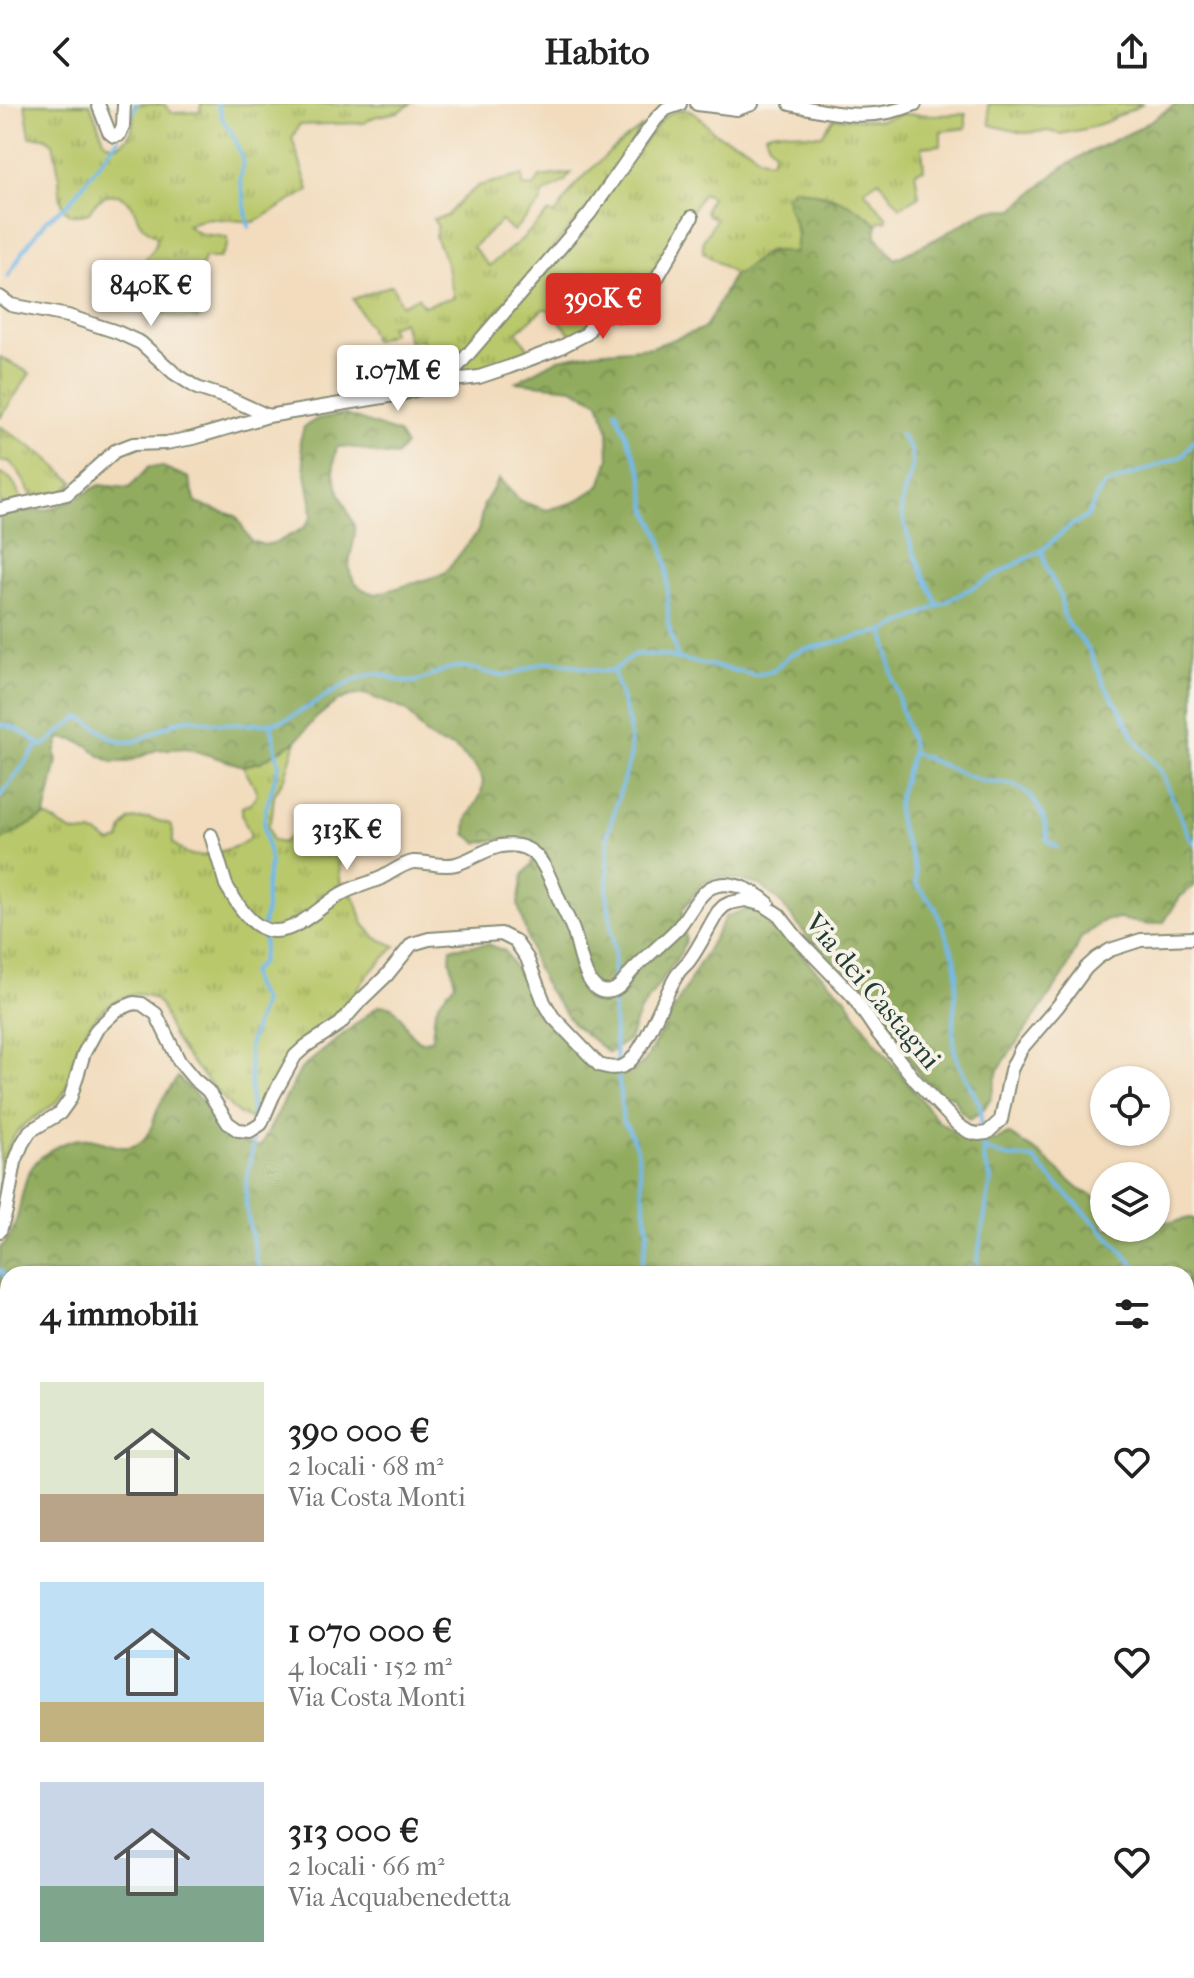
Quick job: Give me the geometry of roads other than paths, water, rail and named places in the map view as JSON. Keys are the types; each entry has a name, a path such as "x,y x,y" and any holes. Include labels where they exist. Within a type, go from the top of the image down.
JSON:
{"street":[{"path":"98,104 106,126 114,136 122,131 124,104"},
{"path":"445,381 590,213 656,119 666,109 680,104"},
{"path":"697,104 737,109 752,104"},
{"path":"790,104 831,113 871,115 896,112 915,104"},
{"path":"0,509 67,494 115,451 133,444 193,438 268,416 401,394 445,381 479,377 559,348 586,334 596,320 607,314 625,316 637,313 692,217"},
{"path":"0,297 11,305 68,316 117,332 141,343 174,373 197,388 268,416"},
{"path":"211,835 226,885 256,924 274,931 290,927 344,892 411,862 446,866 501,846 516,846 530,851 539,857 547,870 573,931 586,974 595,987 606,992 620,986 681,924 707,890 731,885 752,892 779,915"},
{"name":"Via dei Castagni","path":"0,1231 17,1153 22,1144 36,1126 65,1107 75,1088 84,1053 97,1029 117,1010 134,1003 142,1004 156,1014 179,1061 208,1091 228,1123 234,1129 246,1131 261,1124 295,1056 340,1024 417,941 495,934 508,936 527,958 553,1017 599,1065 622,1067 640,1049 679,971 712,921 724,906 745,900 764,905 779,915 852,995 916,1081 958,1125 978,1134 987,1133 1001,1120 1011,1070 1021,1049 1097,958 1110,950 1141,940 1194,938"}],"waterway":[{"path":"217,104 243,161 240,180 249,227"},
{"path":"128,121 136,105"},
{"path":"8,277 46,221 69,203 118,139"},
{"path":"616,410 642,474 647,508 661,539 667,567 668,624 678,659"},
{"path":"901,435 912,459 902,512 917,560 939,606"},
{"path":"0,797 39,744 43,746 79,717 113,739 126,742 141,739 188,719 234,724 284,720 354,680 376,674 412,682 457,667 504,675 550,662 609,671 635,654 666,656 756,675 773,671 790,655 802,650 892,628 1042,550 1070,526 1087,517 1105,485 1183,456 1194,440"},
{"path":"1042,550 1046,567 1061,597 1067,623 1088,648 1136,741 1161,772 1194,842"},
{"path":"884,631 893,680 912,745 898,801 900,824 914,866 916,884 935,907 955,958 954,1048 980,1105 984,1160 991,1179 977,1266"},
{"path":"613,670 629,724 631,754 608,833 607,894 614,949 614,986"},
{"path":"259,1266 246,1207 246,1183 253,1146 249,1046 263,1001 253,985 251,972 261,963 264,945 263,924 270,862 264,827 265,812 279,765 271,724"},
{"path":"0,725 16,729 39,744"},
{"path":"912,752 973,778 1021,789 1038,807 1047,840 1057,847"},
{"path":"613,995 623,1123 637,1149 648,1231 641,1266"},
{"path":"983,1149 1007,1157 1034,1159 1134,1266"}]}
